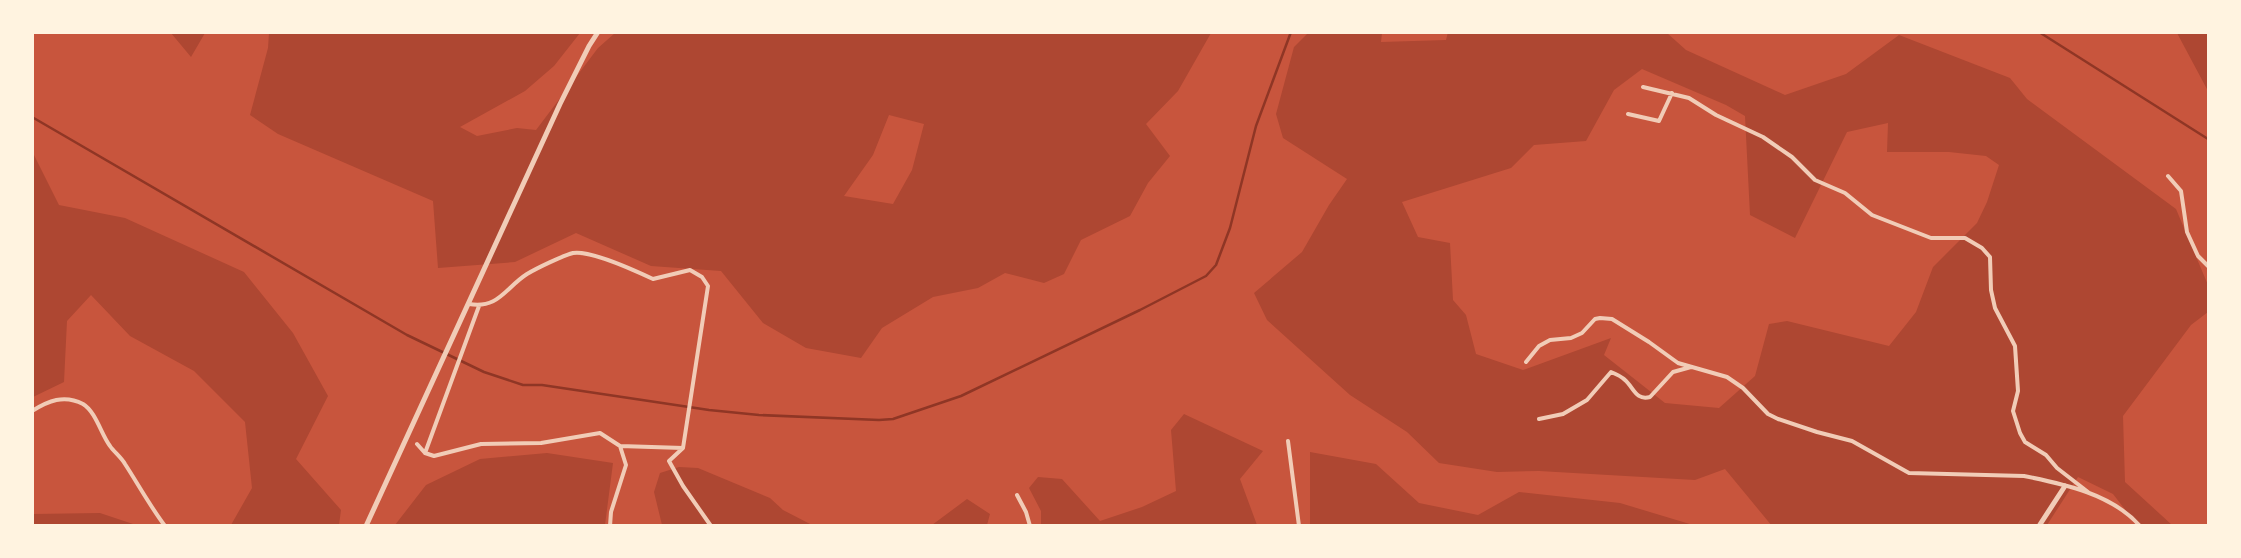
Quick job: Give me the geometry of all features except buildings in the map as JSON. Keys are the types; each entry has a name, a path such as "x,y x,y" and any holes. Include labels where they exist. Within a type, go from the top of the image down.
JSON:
{"street":[{"path":"366,526 560,104 598,32"},
{"path":"1643,87 1689,98 1728,121 1763,137 1792,157 1815,180 1845,193 1872,214 1931,238 1965,238 1982,248 1990,257 1991,290 1995,308 2015,346 2018,391 2013,411 2025,442 2046,455 2057,468 2092,494 2123,510 2140,526"},
{"path":"1628,114 1659,121 1672,93"},
{"path":"2168,176 2181,191 2187,232 2198,256 2208,266"},
{"path":"469,304 479,306 493,302 527,274 572,254 598,257 653,279 690,270 697,274 708,286 683,448 669,461 683,486 711,526"},
{"path":"425,453 479,306"},
{"path":"1526,362 1544,343 1550,340 1571,338 1582,333 1595,319 1612,319 1678,363 1726,377 1743,388 1768,414 1817,432 1852,441 1909,473 2024,476 2092,494"},
{"path":"1539,419 1562,414 1587,400 1611,372 1626,380 1637,395 1646,398 1650,397 1673,372 1691,367"},
{"path":"32,411 51,400 70,399 84,405 110,446 125,464 144,498 165,526"},
{"path":"417,444 425,453 434,456 482,444 541,443 600,433 620,446 683,448"},
{"path":"1288,441 1299,526"},
{"path":"610,526 611,512 626,465 620,446"},
{"path":"2039,526 2065,486"},
{"path":"1017,495 1026,512 1030,526"}],"shaded area":[{"path":"1448,32 1667,33 1686,50 1785,95 1846,74 1899,35 2010,78 2027,99 2176,209 2208,285 2208,312 2191,325 2123,416 2125,482 2172,525 2137,525 2113,494 2078,477 2047,525 1772,526 1725,469 1695,480 1539,471 1497,472 1439,463 1407,432 1350,395 1267,320 1254,293 1302,252 1329,205 1347,179 1283,138 1276,114 1294,47 1308,33 1382,33 1381,42 1446,40","holes":["1642,69 1726,105 1745,116 1750,215 1795,238 1847,132 1888,123 1887,152 1949,152 1986,156 1999,165 1987,202 1977,223 1933,267 1916,312 1889,346 1787,321 1769,324 1755,376 1719,408 1665,403 1604,355 1611,338 1523,370 1476,354 1466,315 1453,300 1450,243 1418,237 1402,202 1511,168 1534,145 1586,141 1614,90"]},
{"path":"171,33 205,33 191,57"},
{"path":"269,33 580,33 554,66 525,91 460,127 477,136 517,128 536,130 598,48 615,33 1211,33 1178,91 1146,124 1170,156 1148,183 1130,216 1081,240 1064,274 1044,283 1005,273 978,288 933,297 882,328 861,358 806,348 763,323 721,271 651,266 576,233 515,262 438,268 433,201 278,134 250,115 268,48","holes":["889,115 924,124 912,170 893,204 844,196 873,155"]},
{"path":"2177,33 2208,33 2208,91"},
{"path":"34,155 59,205 125,218 244,272 293,333 328,396 296,459 341,510 339,525 231,525 252,488 245,422 194,371 130,336 91,295 67,321 64,382 33,397"},
{"path":"1184,414 1263,451 1240,479 1257,525 1041,525 1041,511 1029,488 1038,477 1062,479 1100,521 1142,507 1176,491 1171,430"},
{"path":"1310,452 1376,464 1419,503 1478,515 1519,492 1620,503 1693,525 1310,525"},
{"path":"547,453 613,463 605,525 395,525 426,485 480,459"},
{"path":"679,467 698,468 770,498 783,510 812,525 662,525 654,492 660,473"},
{"path":"967,499 990,514 987,525 932,525"},
{"path":"100,513 136,525 33,525 33,514"}],"waterway":[{"path":"32,117 407,335 484,372 523,385 542,385 709,410 759,415 879,420 893,419 961,396 1140,310 1206,276 1216,265 1230,228 1256,126 1291,32"},
{"path":"2039,32 2208,139"}]}
